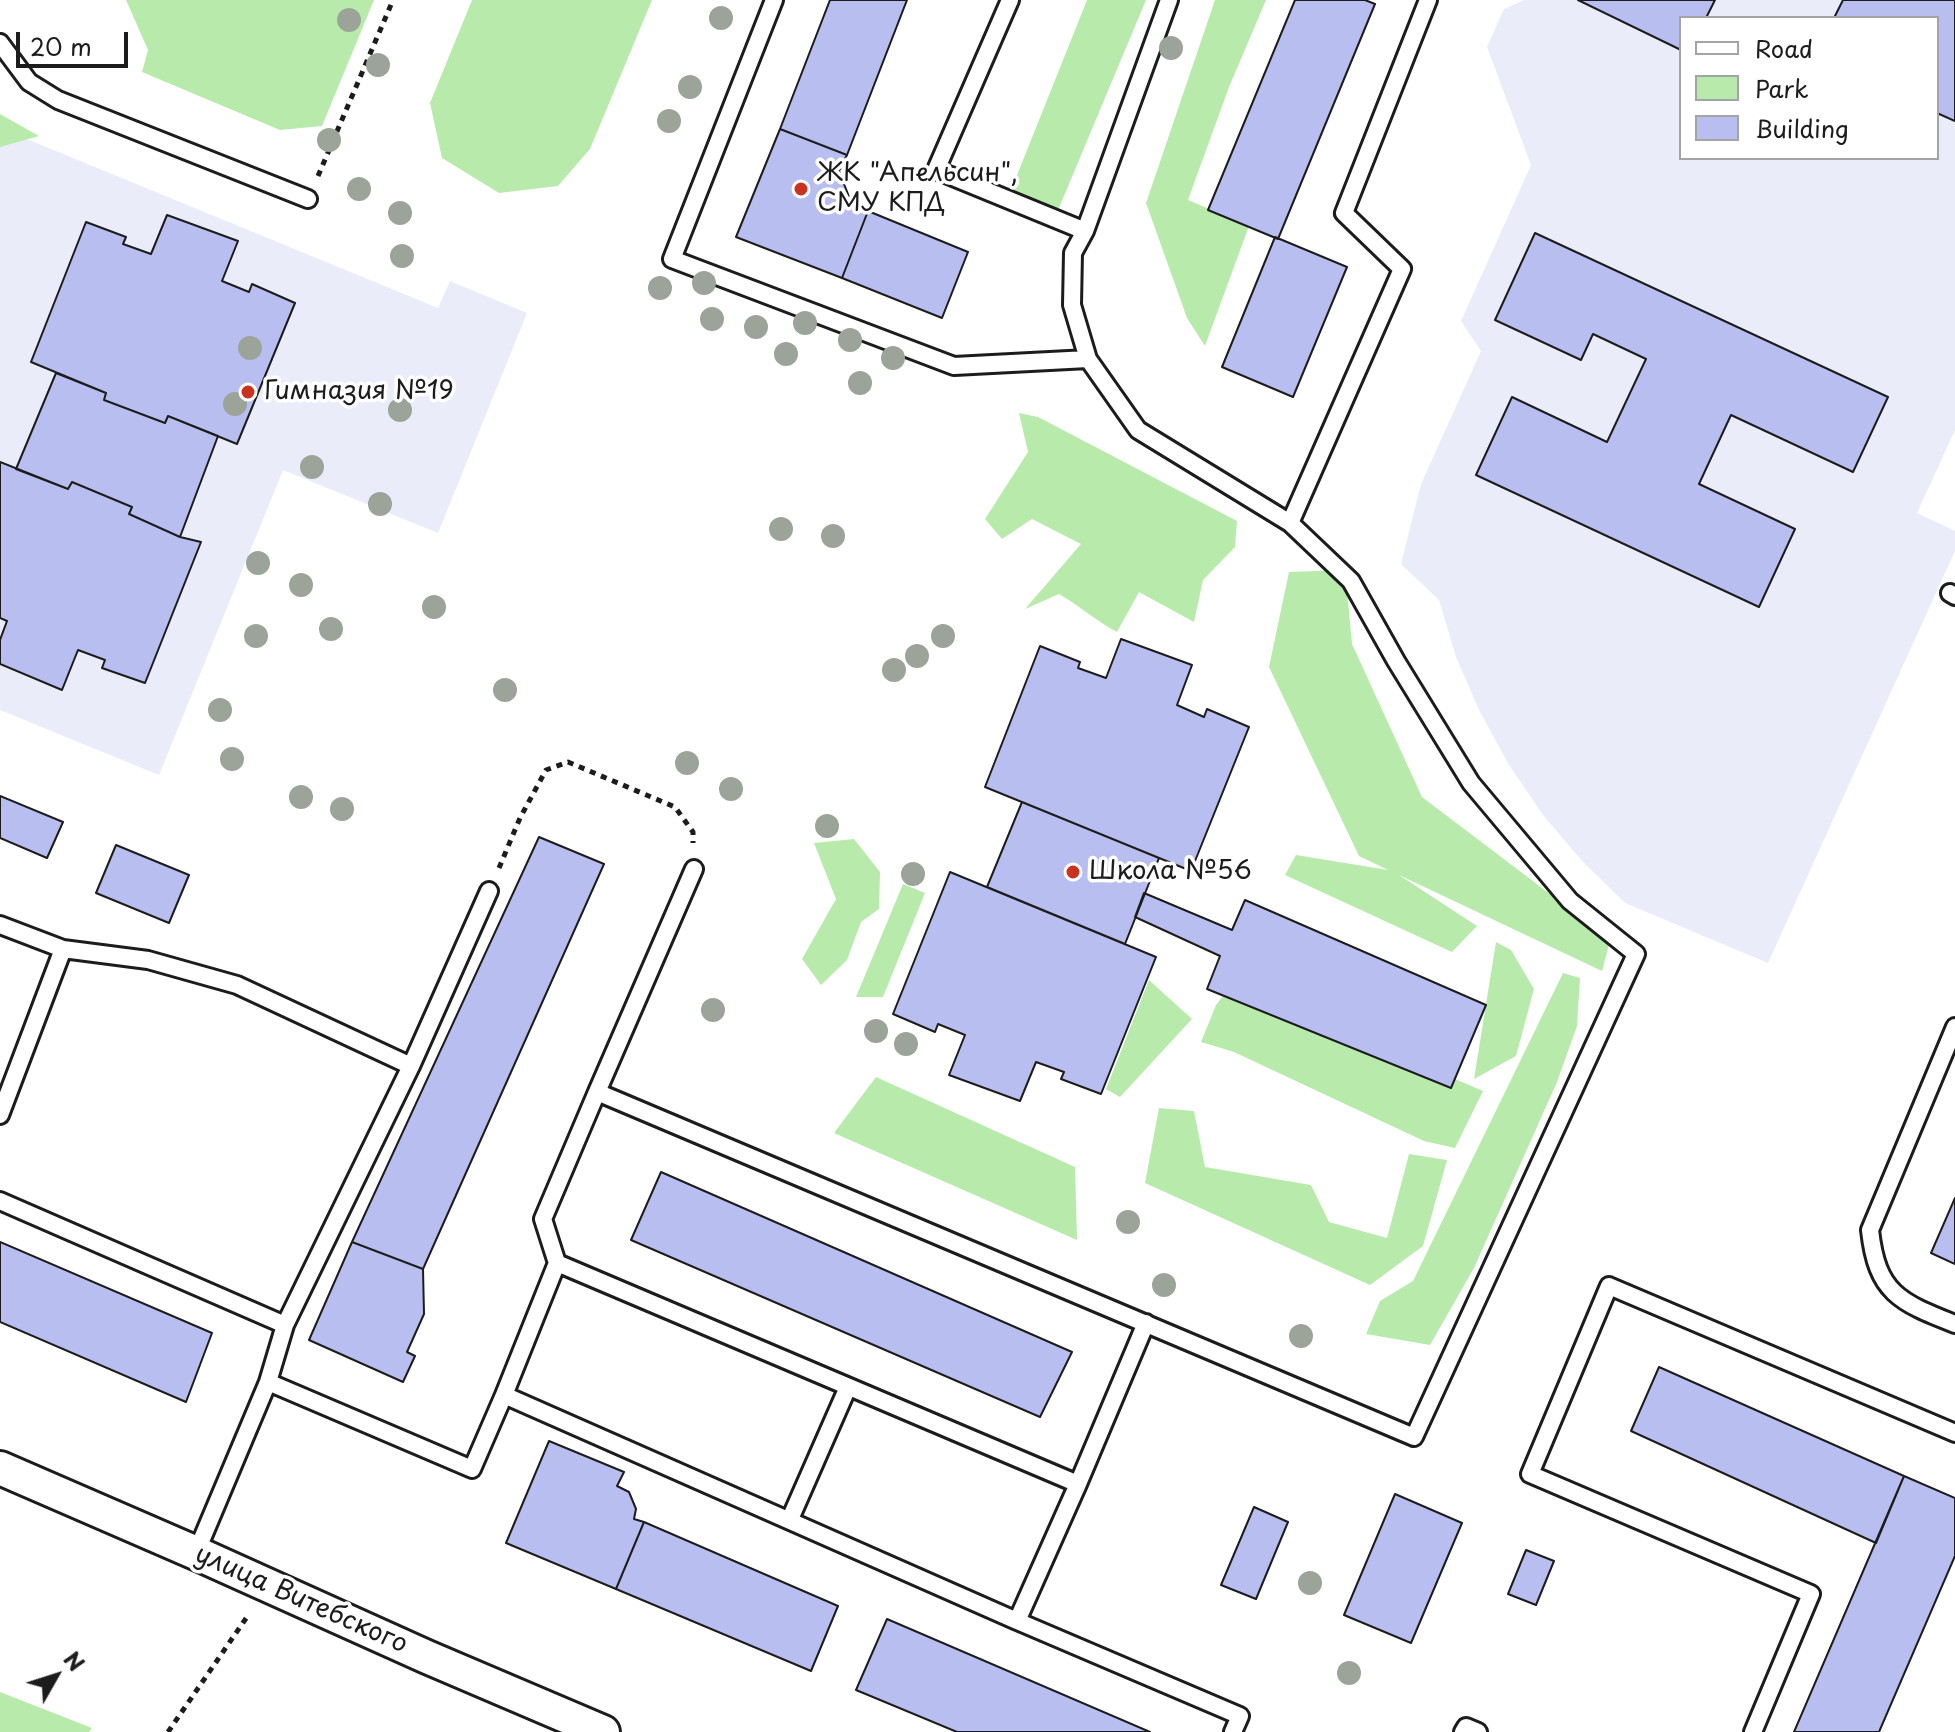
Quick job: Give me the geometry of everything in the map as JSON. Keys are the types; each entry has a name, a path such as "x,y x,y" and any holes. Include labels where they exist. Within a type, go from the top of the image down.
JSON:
{"street":[{"name":"улица Витебского","path":"0,1468 603,1732"}],"lane":[{"path":"774,0 672,259 954,366 1088,359"},
{"path":"1010,0 936,170 1085,231"},
{"path":"597,1092 1414,1437 1636,954 1570,901 1471,783 1351,581 1290,523 1138,430 1088,359 1072,305 1073,253 1085,231 1169,0"},
{"path":"1290,523 1402,269 1344,213 1428,0"},
{"path":"0,43 29,82 58,100 308,199"},
{"path":"268,1382 472,1469 557,1263 543,1219 694,869"},
{"path":"196,1553 268,1382 285,1325 411,1066 489,891"},
{"path":"0,925 63,949 148,960 237,985 411,1066"},
{"path":"0,1115 63,949"},
{"path":"1955,1027 1870,1230 1874,1259 1886,1285 1914,1308 1955,1324"},
{"path":"0,1201 285,1325"},
{"path":"557,1263 1078,1484"},
{"path":"1753,1732 1811,1594 1530,1474 1609,1286 1955,1433"},
{"path":"1017,1621 1146,1323"},
{"path":"790,1519 848,1387"},
{"path":"504,1395 1240,1716 1233,1732"},
{"path":"1463,1732 1466,1727 1478,1732"}],"path":[{"path":"308,199 393,0"},
{"path":"489,891 520,818 546,770 568,762 675,807 693,832 694,869"},
{"path":"168,1732 267,1587"}],"shaded area":[{"path":"1524,0 1955,0 1955,430 1917,513 1955,531 1955,551 1768,963 1625,903 1582,861 1543,815 1509,765 1480,712 1456,657 1439,600 1401,564 1421,484 1481,351 1461,321 1531,165 1487,47 1504,9"},
{"name":"Гимназия №19","path":"0,128 438,308 450,281 527,313 438,533 283,470 159,775 0,710"}],"green space":[{"path":"126,0 374,0 322,126 280,130 142,72 148,50"},
{"path":"472,0 652,0 590,149 558,186 499,193 442,158 430,103"},
{"path":"1087,0 1146,0 1056,215 1009,195"},
{"path":"1215,0 1266,0 1229,87 1188,200 1249,226 1205,346 1187,318 1146,203"},
{"path":"0,114 39,136 0,147"},
{"path":"1019,413 1038,417 1237,521 1235,547 1203,580 1194,622 1139,592 1117,632 1059,594 1025,609 1081,544 1032,519 1002,539 985,519 1028,452"},
{"path":"1345,570 1352,644 1422,797 1550,894 1614,926 1602,971 1399,875 1477,926 1452,952 1285,875 1296,855 1388,870 1359,856 1269,667 1289,572"},
{"path":"854,839 880,872 879,909 861,922 847,960 821,985 802,959 836,899 814,843"},
{"path":"903,884 925,893 883,997 856,997"},
{"path":"1496,942 1511,950 1534,989 1516,1056 1474,1079"},
{"path":"1563,973 1580,978 1577,1026 1557,1082 1474,1268 1430,1345 1366,1334 1380,1301 1413,1281"},
{"path":"1149,980 1192,1019 1120,1097 1106,1089"},
{"path":"1223,996 1451,1088 1455,1079 1483,1091 1455,1148 1424,1141 1234,1052 1201,1042 1216,1005"},
{"path":"876,1077 1075,1167 1077,1240 834,1133"},
{"path":"1159,1108 1194,1111 1205,1167 1311,1185 1329,1222 1387,1238 1409,1154 1447,1160 1423,1246 1370,1285 1145,1183"},
{"path":"0,1692 92,1728 89,1732 0,1732"}],"building":[{"name":"ЖК \"Апельсин\", СМУ КПД","path":"830,0 907,0 847,155 780,129"},
{"path":"1295,0 1365,0 1375,4 1278,239 1208,210"},
{"path":"1578,0 1715,0 1707,16 1679,16 1679,49"},
{"path":"1843,0 1955,0 1955,121 1939,114 1939,16 1835,16"},
{"name":"ЖК \"Апельсин\", СМУ КПД","path":"780,129 847,155 839,171 853,207 868,211 842,278 736,237"},
{"name":"ЖК \"Апельсин\", СМУ КПД","path":"868,211 968,252 942,318 842,278"},
{"path":"167,215 238,241 222,281 249,292 252,284 295,303 237,444 168,416 165,423 104,400 106,393 31,362 86,222 126,237 123,244 151,254"},
{"path":"1535,233 1888,397 1853,472 1731,415 1699,484 1795,529 1759,607 1476,475 1512,397 1607,442 1646,359 1593,334 1581,360 1495,320"},
{"path":"1275,237 1347,267 1293,397 1222,367"},
{"path":"56,373 106,393 104,400 165,423 168,416 218,436 180,537 129,514 132,507 72,482 68,489 16,469"},
{"path":"0,462 68,489 72,482 132,507 129,514 180,537 201,542 145,683 102,668 105,660 78,650 62,690 0,664 0,640 7,621 0,618"},
{"path":"1121,639 1192,665 1177,705 1204,717 1207,709 1249,727 1191,871 985,787 1040,646 1080,662 1078,668 1106,678"},
{"path":"0,796 63,822 47,858 0,838"},
{"name":"Школа №56","path":"1022,802 1159,858 1125,944 987,887"},
{"path":"539,837 604,864 423,1269 352,1242"},
{"path":"116,845 189,875 169,923 96,893"},
{"path":"950,872 1156,957 1101,1094 1061,1079 1064,1072 1036,1062 1020,1101 949,1075 965,1035 938,1024 935,1032 893,1014"},
{"path":"1144,893 1232,930 1245,900 1486,1005 1451,1088 1207,989 1220,956 1135,917"},
{"path":"661,1172 1072,1352 1040,1417 631,1240"},
{"path":"1955,1198 1955,1264 1931,1253"},
{"path":"0,1242 212,1333 186,1402 0,1322"},
{"path":"352,1242 423,1269 424,1314 407,1352 415,1356 403,1382 309,1340"},
{"path":"1659,1367 1904,1476 1876,1543 1631,1431"},
{"path":"549,1441 624,1472 617,1486 629,1492 636,1509 634,1519 644,1522 616,1589 506,1543"},
{"path":"1904,1476 1955,1498 1955,1556 1879,1732 1794,1732"},
{"path":"1395,1494 1462,1523 1411,1643 1344,1615"},
{"path":"1254,1507 1288,1522 1256,1599 1221,1585"},
{"path":"644,1522 838,1606 811,1671 616,1589"},
{"path":"1526,1550 1554,1561 1536,1605 1508,1594"},
{"path":"887,1619 1150,1732 957,1732 856,1690"}],"place":[{"name":"ЖК \"Апельсин\", СМУ КПД","path":"801,189"},
{"name":"Гимназия №19","path":"248,392"},
{"name":"Школа №56","path":"1073,872"}]}
